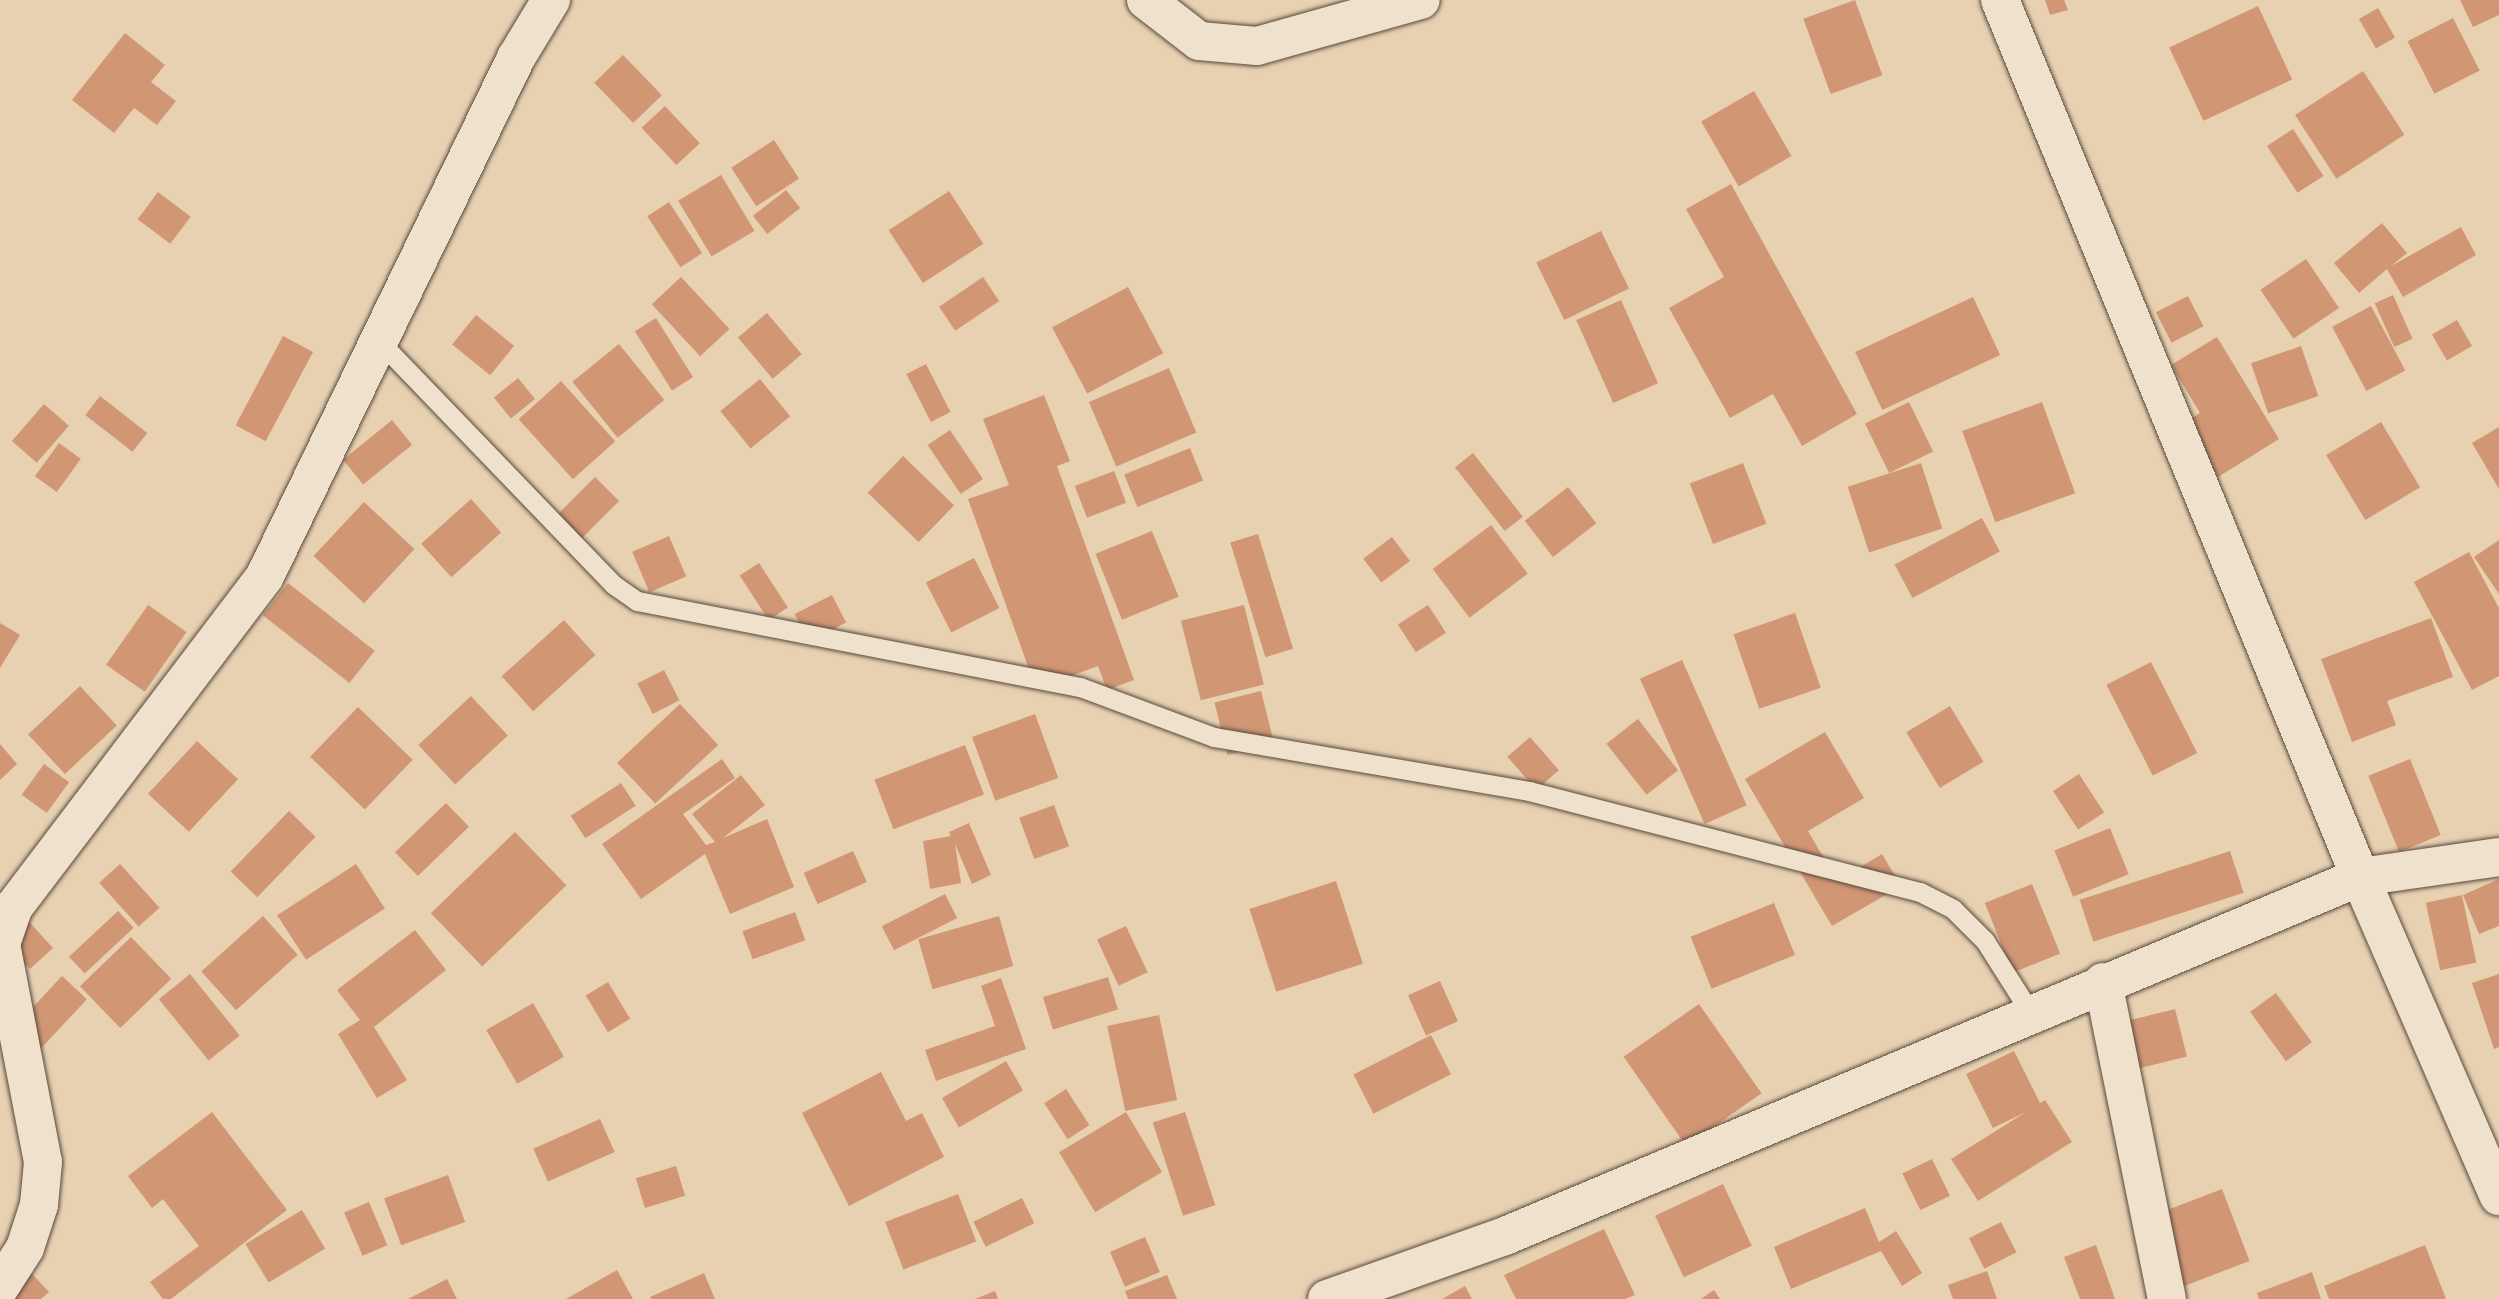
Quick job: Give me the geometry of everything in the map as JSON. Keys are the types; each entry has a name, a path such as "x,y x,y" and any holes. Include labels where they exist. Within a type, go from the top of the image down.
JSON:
{"street":[{"path":"0,1287 25,1248 40,1205 43,1162 1,944 14,907 265,576 516,58 551,0"},
{"path":"1146,0 1199,41 1257,46 1421,0"},
{"path":"2000,0 2360,877 2499,1196"},
{"path":"1327,1299 1505,1236 2032,1015 2103,982 2360,877 2499,857"},
{"path":"2103,982 2167,1299"}],"lane":[{"path":"379,341 614,585 637,601 1080,687 1214,737 1530,791 1920,892 1954,909 1985,941 2032,1015"}],"building":[{"path":"1855,0 1882,75 1831,94 1803,19"},
{"path":"2045,0 2064,0 2068,10 2050,15"},
{"path":"2460,0 2499,0 2499,15 2473,27"},
{"path":"2258,6 2292,79 2203,121 2169,47"},
{"path":"2378,8 2395,37 2376,48 2359,19"},
{"path":"2453,18 2480,71 2434,94 2408,41"},
{"path":"125,33 165,65 151,82 176,101 157,125 134,108 114,133 72,100"},
{"path":"623,55 662,95 633,123 594,83"},
{"path":"2363,71 2404,135 2336,179 2295,115"},
{"path":"1754,91 1792,156 1739,186 1701,122"},
{"path":"665,106 700,143 676,165 642,128"},
{"path":"2293,129 2323,176 2298,193 2267,146"},
{"path":"774,140 799,179 756,206 731,168"},
{"path":"721,175 754,231 712,256 678,201"},
{"path":"1731,184 1857,414 1802,446 1773,394 1730,418 1669,308 1724,277 1686,209"},
{"path":"786,190 800,208 767,234 753,216"},
{"path":"949,191 983,244 923,283 889,230"},
{"path":"158,192 191,217 170,244 138,219"},
{"path":"669,202 702,253 680,267 647,216"},
{"path":"2382,223 2407,253 2391,266 2461,227 2476,255 2403,297 2387,269 2359,293 2334,263"},
{"path":"1601,231 1629,289 1564,320 1536,263"},
{"path":"2306,259 2339,308 2293,339 2260,290"},
{"path":"681,277 729,329 700,356 652,304"},
{"path":"983,277 999,301 955,331 939,307"},
{"path":"1128,287 1163,353 1087,394 1052,327"},
{"path":"2393,295 2413,339 2394,347 2375,303"},
{"path":"2188,296 2203,326 2171,343 2156,312"},
{"path":"1973,297 2000,355 1882,410 1855,352"},
{"path":"1621,300 1658,383 1613,403 1576,320"},
{"path":"2371,306 2405,370 2366,391 2332,327"},
{"path":"767,313 802,354 773,379 738,337"},
{"path":"476,315 514,346 490,375 452,345"},
{"path":"656,318 693,377 672,391 635,331"},
{"path":"2457,320 2472,346 2447,360 2432,334"},
{"path":"283,336 313,352 266,441 236,425"},
{"path":"2217,337 2279,439 2218,477 2185,423 2200,413 2171,365"},
{"path":"619,344 664,400 618,438 572,382"},
{"path":"2301,346 2318,396 2268,413 2251,363"},
{"path":"926,364 951,412 931,422 906,374"},
{"path":"1169,368 1196,432 1116,466 1089,402"},
{"path":"518,378 535,399 511,418 494,398"},
{"path":"760,379 790,416 751,448 720,411"},
{"path":"561,381 615,441 573,479 519,419"},
{"path":"1044,395 1070,461 1057,466 1134,680 1107,690 1098,666 1036,689 968,499 1009,485 983,419"},
{"path":"100,396 147,433 133,452 85,415"},
{"path":"1909,402 1933,451 1889,473 1865,423"},
{"path":"2042,402 2075,493 1995,522 1962,431"},
{"path":"44,404 69,426 37,463 12,441"},
{"path":"392,420 412,445 363,485 343,460"},
{"path":"2381,422 2420,487 2365,520 2326,455"},
{"path":"2499,427 2499,489 2472,443"},
{"path":"950,430 983,479 961,494 928,445"},
{"path":"59,443 81,459 57,492 35,476"},
{"path":"1190,448 1203,480 1137,507 1124,475"},
{"path":"1473,453 1523,517 1505,531 1455,467"},
{"path":"903,456 954,505 919,542 868,493"},
{"path":"1743,463 1766,524 1713,544 1690,483"},
{"path":"1921,463 1942,529 1869,552 1848,487"},
{"path":"1114,471 1126,503 1087,518 1075,486"},
{"path":"595,477 619,501 572,548 548,524"},
{"path":"1568,487 1596,523 1553,557 1525,521"},
{"path":"471,499 501,532 451,577 421,544"},
{"path":"364,502 414,549 364,603 314,556"},
{"path":"1982,518 2000,552 1912,598 1895,564"},
{"path":"1491,525 1528,574 1469,618 1433,569"},
{"path":"1152,531 1179,597 1122,620 1095,554"},
{"path":"1258,534 1293,649 1265,657 1230,542"},
{"path":"669,536 686,577 649,592 632,552"},
{"path":"1392,537 1410,561 1381,583 1363,559"},
{"path":"2499,540 2499,594 2474,557"},
{"path":"2469,552 2499,608 2499,676 2472,690 2414,582"},
{"path":"974,558 999,608 951,632 926,583"},
{"path":"759,563 788,607 769,620 740,576"},
{"path":"288,583 375,651 349,683 263,615"},
{"path":"832,595 846,623 809,642 795,614"},
{"path":"148,605 187,632 145,692 106,665"},
{"path":"1244,605 1264,685 1201,700 1181,621"},
{"path":"1428,605 1446,633 1416,652 1398,625"},
{"path":"1795,613 1821,688 1759,709 1734,634"},
{"path":"2431,618 2453,677 2387,701 2396,725 2352,742 2321,659"},
{"path":"564,620 595,655 533,711 502,676"},
{"path":"0,623 20,635 0,668"},
{"path":"1682,660 1747,805 1705,824 1640,679"},
{"path":"2151,662 2197,753 2153,776 2106,685"},
{"path":"664,670 679,700 653,714 637,684"},
{"path":"80,686 117,725 65,774 28,734"},
{"path":"1261,691 1274,743 1227,755 1214,703"},
{"path":"471,696 508,735 455,785 418,745"},
{"path":"680,704 718,745 655,804 617,763"},
{"path":"1950,706 1983,762 1940,788 1906,732"},
{"path":"358,707 413,760 365,809 310,757"},
{"path":"1035,714 1058,778 995,801 972,737"},
{"path":"1638,719 1678,770 1646,795 1606,744"},
{"path":"1825,732 1864,798 1808,831 1837,881 1882,854 1901,886 1832,926 1745,779"},
{"path":"1530,737 1559,770 1536,790 1507,757"},
{"path":"197,741 238,779 189,832 148,794"},
{"path":"0,744 17,764 0,780"},
{"path":"965,745 984,794 893,829 874,780"},
{"path":"722,759 735,778 683,814 706,845 715,842 692,814 741,775 765,805 723,838 767,819 794,887 730,914 705,854 641,899 602,844"},
{"path":"2410,759 2441,835 2399,852 2368,776"},
{"path":"44,764 69,782 47,813 22,795"},
{"path":"2079,774 2104,813 2078,829 2053,791"},
{"path":"621,783 636,806 585,838 571,816"},
{"path":"446,803 469,827 418,876 395,852"},
{"path":"1054,805 1069,846 1034,859 1019,818"},
{"path":"289,811 316,837 257,897 231,871"},
{"path":"969,823 991,875 972,884 955,844 961,883 930,889 923,841 951,836 949,832"},
{"path":"2110,828 2129,874 2073,897 2054,850"},
{"path":"515,832 566,885 482,967 431,913"},
{"path":"853,851 867,882 817,904 804,873"},
{"path":"2230,851 2244,893 2093,942 2080,900"},
{"path":"120,864 159,908 139,927 99,883"},
{"path":"356,864 385,908 306,960 277,915"},
{"path":"2499,879 2499,926 2479,934 2463,895"},
{"path":"1336,881 1363,964 1276,992 1249,909"},
{"path":"2032,884 2060,954 2013,973 1985,903"},
{"path":"945,894 957,918 894,950 882,926"},
{"path":"2462,895 2476,962 2440,970 2426,903"},
{"path":"10,901 53,948 30,969 0,938"},
{"path":"1774,903 1795,955 1712,989 1691,937"},
{"path":"118,911 134,928 85,974 69,957"},
{"path":"795,912 805,940 753,959 742,931"},
{"path":"263,916 298,955 236,1010 201,972"},
{"path":"999,916 1013,966 933,989 918,939"},
{"path":"1126,926 1148,972 1119,986 1097,940"},
{"path":"415,930 446,970 374,1027 407,1080 377,1098 338,1034 360,1020 337,990"},
{"path":"131,937 171,979 120,1028 80,986"},
{"path":"190,974 240,1035 209,1061 159,999"},
{"path":"2499,974 2499,1047 2494,1049 2472,983"},
{"path":"62,976 87,999 40,1050 15,1026"},
{"path":"1108,977 1118,1010 1053,1029 1043,997"},
{"path":"1001,978 1026,1049 936,1081 925,1050 995,1026 981,986"},
{"path":"1440,981 1458,1021 1426,1035 1408,995"},
{"path":"608,982 630,1019 608,1032 586,995"},
{"path":"2276,993 2312,1042 2286,1061 2250,1012"},
{"path":"533,1003 564,1057 517,1084 486,1030"},
{"path":"1699,1004 1762,1093 1686,1146 1624,1057"},
{"path":"2175,1009 2187,1057 2132,1070 2120,1023"},
{"path":"1159,1015 1177,1100 1125,1111 1107,1026"},
{"path":"1431,1035 1451,1074 1373,1114 1353,1074"},
{"path":"2014,1051 2040,1103 2045,1100 2072,1142 1978,1201 1951,1159 2026,1112 1993,1128 1966,1074"},
{"path":"1006,1061 1023,1090 959,1127 942,1098"},
{"path":"881,1072 906,1121 922,1113 944,1157 849,1206 802,1113"},
{"path":"1066,1089 1089,1125 1068,1139 1044,1103"},
{"path":"212,1112 287,1210 171,1299 163,1299 150,1282 199,1246 163,1199 152,1208 128,1176"},
{"path":"1126,1112 1162,1172 1095,1212 1059,1152"},
{"path":"1185,1112 1215,1205 1183,1216 1153,1123"},
{"path":"600,1119 615,1152 548,1182 533,1149"},
{"path":"1932,1159 1950,1196 1920,1210 1902,1173"},
{"path":"676,1166 685,1196 645,1208 636,1178"},
{"path":"448,1175 465,1222 401,1245 384,1198"},
{"path":"1723,1184 1752,1246 1684,1277 1655,1216"},
{"path":"2222,1189 2250,1261 2182,1287 2155,1215"},
{"path":"958,1194 976,1242 903,1270 885,1222"},
{"path":"1022,1198 1034,1223 986,1247 973,1222"},
{"path":"369,1202 387,1245 363,1256 344,1213"},
{"path":"1865,1208 1879,1242 1896,1231 1922,1273 1902,1286 1881,1251 1791,1289 1774,1247"},
{"path":"302,1210 325,1249 269,1283 245,1244"},
{"path":"2001,1222 2016,1252 1984,1269 1969,1238"},
{"path":"1604,1229 1635,1295 1625,1299 1516,1299 1504,1275"},
{"path":"1145,1237 1160,1272 1125,1287 1110,1252"},
{"path":"2096,1245 2115,1299 2080,1299 2064,1257"},
{"path":"2425,1245 2446,1299 2329,1299 2324,1286"},
{"path":"20,1261 49,1292 41,1299 0,1299"},
{"path":"617,1270 633,1299 566,1299"},
{"path":"1987,1271 1997,1299 1953,1299 1948,1285"},
{"path":"2312,1272 2321,1299 2259,1299 2257,1293"},
{"path":"704,1273 715,1299 650,1297"},
{"path":"1167,1275 1177,1299 1128,1299 1125,1291"},
{"path":"447,1279 457,1299 408,1299"},
{"path":"1465,1286 1472,1299 1442,1299"},
{"path":"1714,1290 1720,1299 1701,1299"},
{"path":"995,1291 998,1299 975,1299"}]}
